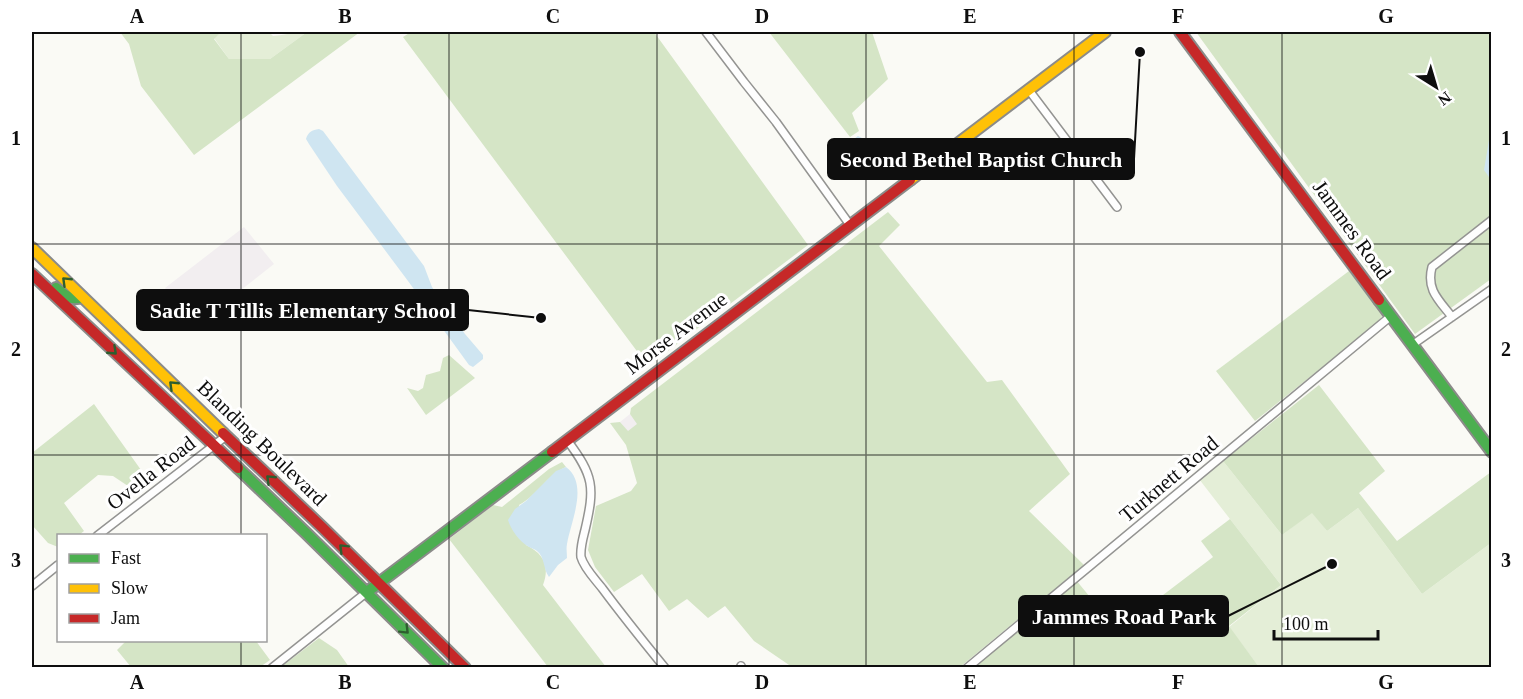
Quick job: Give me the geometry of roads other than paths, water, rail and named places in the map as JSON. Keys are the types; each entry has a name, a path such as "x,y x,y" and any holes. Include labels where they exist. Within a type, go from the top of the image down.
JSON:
{"street":[{"path":"706,32 776,122 850,225"},
{"name":"Morse Avenue","path":"272,668 367,592 1105,32"},
{"name":"Jammes Road","path":"1180,32 1491,452"},
{"path":"1028,89 1117,207"},
{"path":"1452,317 1432,289 1430,279 1432,267 1491,220"},
{"name":"Blanding Boulevard","path":"32,248 465,668"},
{"path":"32,265 63,294 75,299 82,297"},
{"name":"Blanding Boulevard","path":"32,274 290,518 443,668"},
{"path":"1412,345 1491,289"},
{"name":"Turknett Road","path":"967,668 1391,316"},
{"name":"Ovella Road","path":"100,534 226,436"},
{"path":"567,440 583,462 590,478 592,492 581,549 582,558 589,571 665,668"},
{"path":"290,518 299,517 309,525 323,528"},
{"path":"32,586 57,566"}],"water":[{"path":"1491,128 1491,180 1484,170"},
{"path":"319,129 323,131 424,266 432,287 483,355 483,359 473,367 469,365 337,186 309,144 306,139 308,135"},
{"path":"858,136 862,138 883,169 875,178 870,178 866,174 849,147 851,141"},
{"path":"566,467 573,474 576,483 577,503 567,544 567,558 549,577 540,554 525,545 513,531 508,520 515,509 556,471"}],"place":[{"name":"Second Bethel Baptist Church","path":"1140,52"},
{"name":"Sadie T Tillis Elementary School","path":"541,318"},
{"name":"Jammes Road Park","path":"1332,564"}]}
